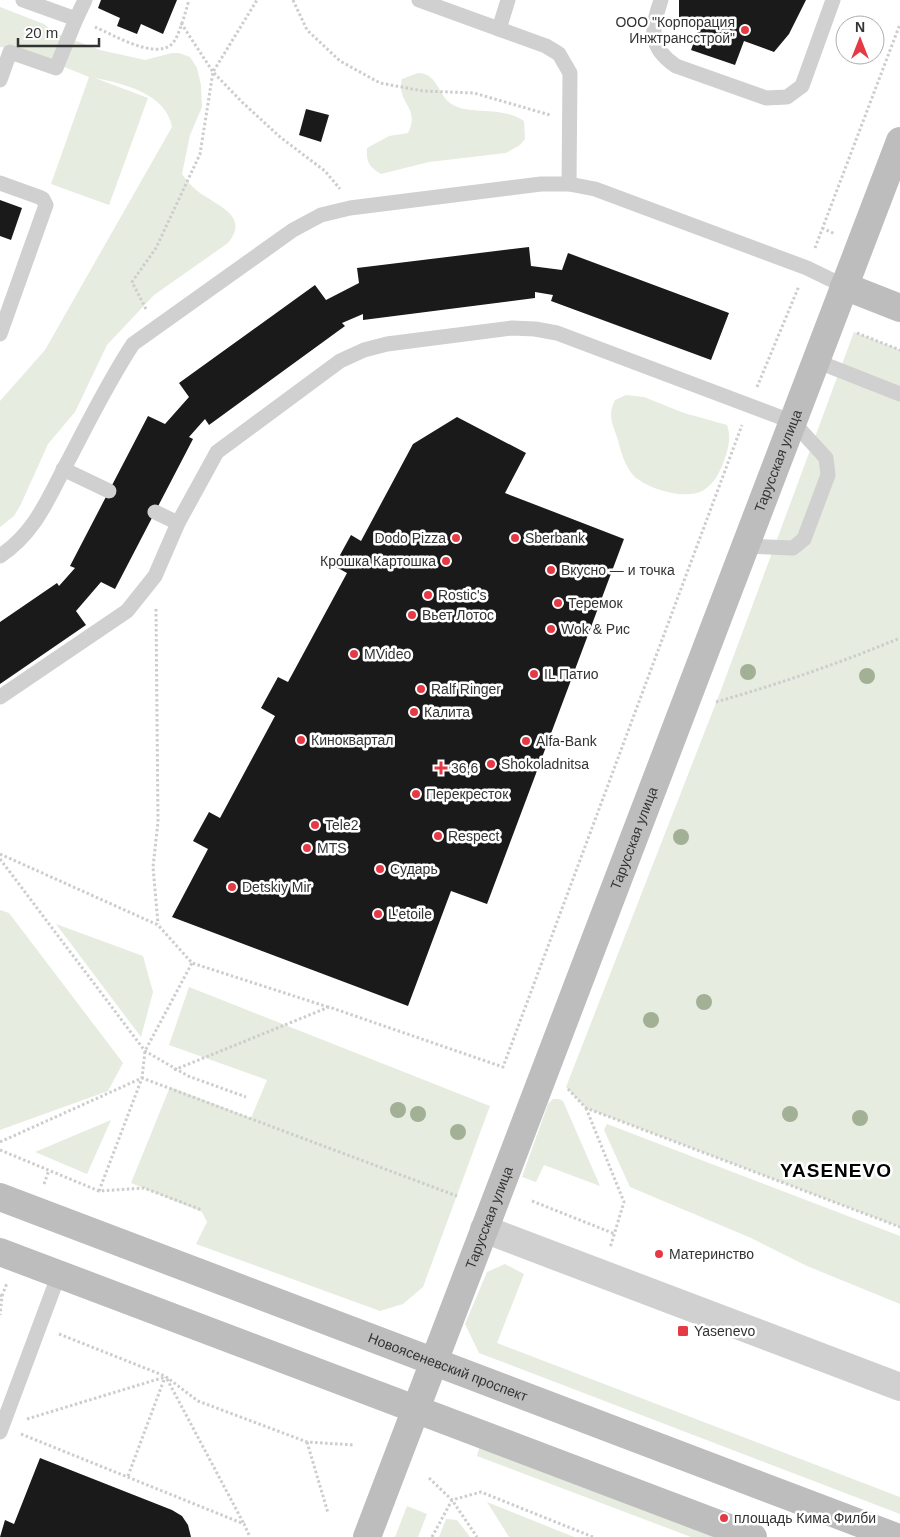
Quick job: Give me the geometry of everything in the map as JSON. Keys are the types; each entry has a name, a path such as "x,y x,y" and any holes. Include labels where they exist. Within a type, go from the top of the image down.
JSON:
{"main road":[{"name":"Тарусская улица","path":"367,1537 793,422 828,366 844,286 900,141"},
{"path":"844,286 900,308"},
{"name":"Новоясеневский проспект","path":"0,1197 896,1537"},
{"path":"0,1252 753,1537"}],"street":[{"path":"484,1229 900,1387"}],"lane":[{"path":"23,0 76,20"},
{"path":"0,80 10,52 56,68 85,0"},
{"path":"419,0 546,46 559,54 570,73 569,184"},
{"path":"499,29 508,0"},
{"path":"661,0 653,31 657,47 663,57 676,66 766,98 787,97 802,86 833,0"},
{"path":"0,183 39,197 43,199 46,205 0,334"},
{"path":"0,556 14,546 35,523 133,344 157,329 293,230 321,215 350,208 541,184 569,184 595,190 807,268 844,286"},
{"path":"0,697 127,611 155,576 178,524 217,452 340,361 364,350 387,344 512,328 557,333 793,422 826,458 828,474 804,539 793,548 745,546"},
{"path":"828,366 900,394"},
{"path":"63,469 109,491"},
{"path":"155,512 178,524"},
{"path":"1,1429 59,1274"}],"path":[{"path":"76,20 151,51 165,48 173,43 190,0"},
{"path":"157,329 132,282 156,248 200,154 213,72 257,0"},
{"path":"293,0 307,30 340,61 380,83 423,91 474,93 570,121"},
{"path":"181,23 213,72 280,137 325,171 336,184 350,208"},
{"path":"0,854 158,925 192,963 504,1067 750,405 807,268 900,24"},
{"path":"828,366 854,332 900,350"},
{"path":"155,576 158,822 153,868 158,925"},
{"path":"716,702 770,687 847,660 900,638"},
{"path":"712,712 719,696"},
{"path":"0,859 145,1050 174,1070 246,1097"},
{"path":"99,1191 142,1078 145,1050 192,963"},
{"path":"174,1070 329,1008"},
{"path":"0,1142 142,1078 456,1196"},
{"path":"562,1096 566,1087 586,1108 624,1202 602,1274"},
{"path":"586,1108 900,1227"},
{"path":"0,1150 99,1191 144,1188 202,1210"},
{"path":"44,1184 49,1170"},
{"path":"532,1201 615,1234"},
{"path":"0,1296 2,1296 0,1315"},
{"path":"40,1326 165,1376 198,1401 307,1442 354,1445"},
{"path":"1,1429 165,1376"},
{"path":"128,1476 165,1376"},
{"path":"165,1376 250,1537"},
{"path":"1,1429 128,1476 244,1524"},
{"path":"307,1442 328,1513"},
{"path":"429,1478 452,1500 476,1537"},
{"path":"432,1537 452,1500 481,1492 593,1537"}],"shaded area":[{"path":"0,7 44,24 53,32 100,50 145,60 172,53 179,53 190,57 197,68 201,85 202,107 190,135 182,174 204,196 232,216 235,221 235,228 228,243 154,295 107,345 75,412 48,444 14,516 0,527 0,401 45,350 172,127 162,106 153,98 130,87 95,78 148,98 109,205 51,184 89,77 23,50 0,47"},
{"path":"418,73 429,76 446,99 457,107 505,113 524,121 525,139 520,145 506,153 429,162 381,174 369,164 367,148 389,136 408,133 412,117 402,94 402,79"},
{"path":"854,332 900,350 900,1227 586,1108 566,1087 721,690"},
{"path":"626,395 644,397 684,413 727,425 729,437 726,454 722,467 708,487 697,493 677,494 647,485 633,475 622,454 611,415 615,400"},
{"path":"0,910 9,913 123,1063 108,1091 0,1130"},
{"path":"56,924 143,956 153,992 141,1037"},
{"path":"189,987 490,1106 423,1287 403,1304 380,1311 196,1244 207,1222 202,1212 131,1183 170,1087 251,1118 267,1080 169,1045"},
{"path":"553,1099 563,1101 600,1186 544,1165 536,1182 522,1177 548,1104"},
{"path":"111,1120 87,1174 35,1152"},
{"path":"607,1124 900,1236 900,1304 807,1266 751,1238 630,1187 604,1130"},
{"path":"505,1264 524,1274 497,1343 900,1497 900,1514 479,1353 465,1324 487,1272"},
{"path":"482,1438 748,1537 691,1537 477,1456"},
{"path":"487,1502 574,1537 509,1537"},
{"path":"407,1506 427,1514 418,1537 395,1537"},
{"path":"446,1519 457,1520 470,1537 439,1537"}],"building":[{"path":"101,0 177,0 163,34 141,24 137,34 117,26 120,18 98,8"},
{"name":"ООО \"Корпорация Инжтрансстрой\"","path":"679,0 806,0 789,34 774,52 744,41 735,65 691,50 700,25 679,18"},
{"path":"306,109 329,115 321,142 299,135"},
{"path":"0,200 22,208 11,240 0,236"},
{"path":"529,247 531,266 562,270 568,253 729,313 711,360 551,301 553,295 535,292 535,298 363,320 363,314 342,323 345,326 209,425 205,419 189,437 193,439 115,589 101,582 76,611 86,625 0,684 0,622 57,583 59,586 75,568 70,566 148,416 165,424 189,397 179,383 315,285 326,300 359,283 357,268"},
{"name":"Калита","path":"457,417 526,453 505,493 624,539 487,904 451,891 408,1006 172,917 208,849 193,841 209,812 220,818 275,716 261,708 278,677 288,682 347,573 334,566 351,535 361,541 413,444"},
{"path":"40,1458 172,1510 182,1516 188,1525 191,1537 0,1537 5,1520 14,1524"}],"place":[{"name":"ООО \"Корпорация Инжтрансстрой\"","path":"745,30"},
{"name":"Dodo Pizza","path":"456,538"},
{"name":"Sberbank","path":"515,538"},
{"name":"Крошка Картошка","path":"446,561"},
{"name":"Вкусно — и точка","path":"551,570"},
{"name":"Rostic's","path":"428,595"},
{"name":"Теремок","path":"558,603"},
{"name":"Вьет Лотос","path":"412,615"},
{"name":"Wok & Рис","path":"551,629"},
{"name":"MVideo","path":"354,654"},
{"name":"IL Патио","path":"534,674"},
{"name":"Ralf Ringer","path":"421,689"},
{"name":"Калита","path":"414,712"},
{"name":"Киноквартал","path":"301,740"},
{"name":"Alfa-Bank","path":"526,741"},
{"name":"Shokoladnitsa","path":"491,764"},
{"name":"36,6","path":"441,768"},
{"name":"Перекресток","path":"416,794"},
{"name":"Tele2","path":"315,825"},
{"name":"Respect","path":"438,836"},
{"name":"MTS","path":"307,848"},
{"name":"Сударь","path":"380,869"},
{"name":"Detskiy Mir","path":"232,887"},
{"name":"L'etoile","path":"378,914"},
{"name":"Материнство","path":"659,1254"},
{"name":"Yasenevo","path":"683,1331"},
{"name":"площадь Кима Филби","path":"724,1518"}],"district":[{"name":"YASENEVO","path":"836,1170"}]}
